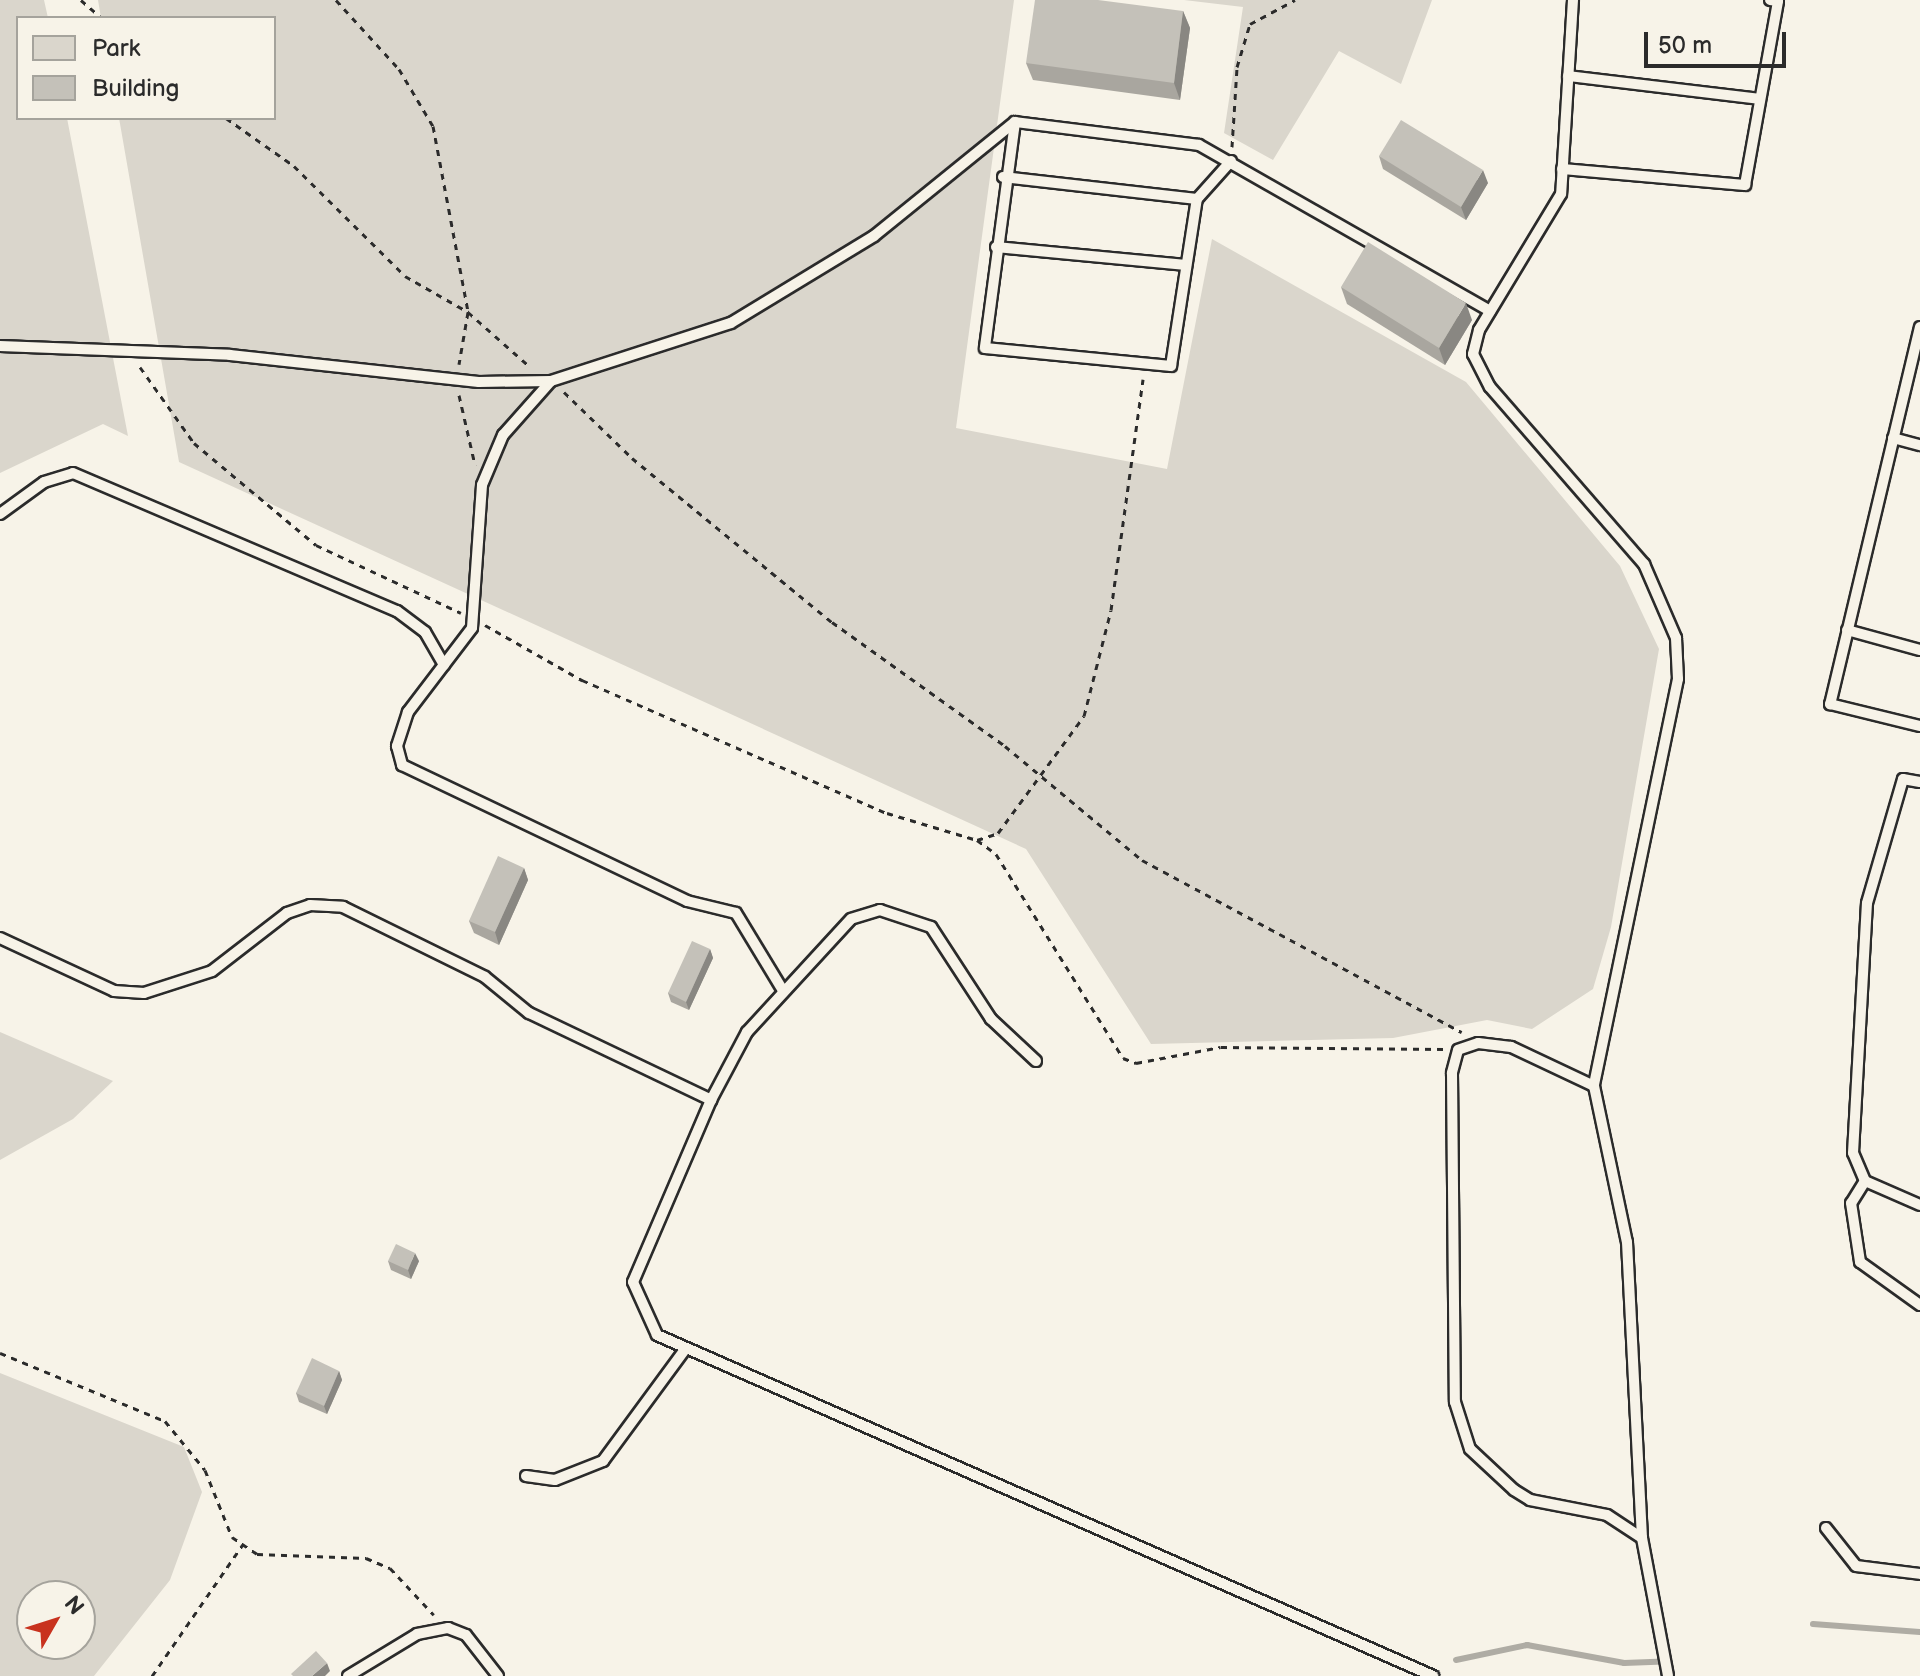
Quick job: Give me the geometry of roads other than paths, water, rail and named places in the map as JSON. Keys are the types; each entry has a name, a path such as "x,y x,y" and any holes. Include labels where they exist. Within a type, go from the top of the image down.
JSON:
{"lane":[{"path":"1573,0 1561,194 1490,311 1473,354 1490,387 1644,564 1676,638 1678,679 1594,1086 1627,1242 1642,1538 1668,1676"},
{"path":"1562,169 1745,185 1778,1 1770,0"},
{"path":"1568,76 1760,99"},
{"path":"0,346 127,352 457,379 551,381 599,370 757,309 874,236 1015,122 1199,145 1490,311"},
{"path":"1015,122 1003,177 985,348 1171,366 1197,199 1231,161"},
{"path":"1003,177 1197,199"},
{"path":"996,247 1186,265"},
{"path":"1920,327 1915,373 1893,438 1830,704 1920,726"},
{"path":"551,381 503,435 482,485 473,617 444,665 408,712 397,746 402,765 687,901 736,913 782,989"},
{"path":"1893,438 1920,445"},
{"path":"0,514 44,482 73,473 397,611 425,632 444,665"},
{"path":"1847,630 1920,650"},
{"path":"1920,782 1903,779 1867,903 1853,1153 1865,1181 1920,1205"},
{"path":"0,938 114,991 144,993 212,971 287,913 310,905 343,907 485,977 529,1013 711,1100"},
{"path":"1036,1061 991,1019 947,945 911,917 880,910 851,919 782,989 747,1032 711,1100 633,1282 657,1335 1433,1676"},
{"path":"1594,1086 1511,1047 1478,1043 1458,1050 1452,1073 1459,1430 1470,1449 1530,1500 1607,1515 1642,1538"},
{"path":"1865,1181 1851,1203 1860,1262 1920,1305"},
{"path":"526,1476 555,1480 603,1461 686,1348"},
{"path":"1826,1528 1856,1566 1920,1574"},
{"path":"348,1676 417,1634 448,1628 466,1635 498,1676"}],"waterway":[{"path":"1813,1624 1920,1632"},
{"path":"1456,1660 1527,1645 1624,1663 1657,1662"}]}
